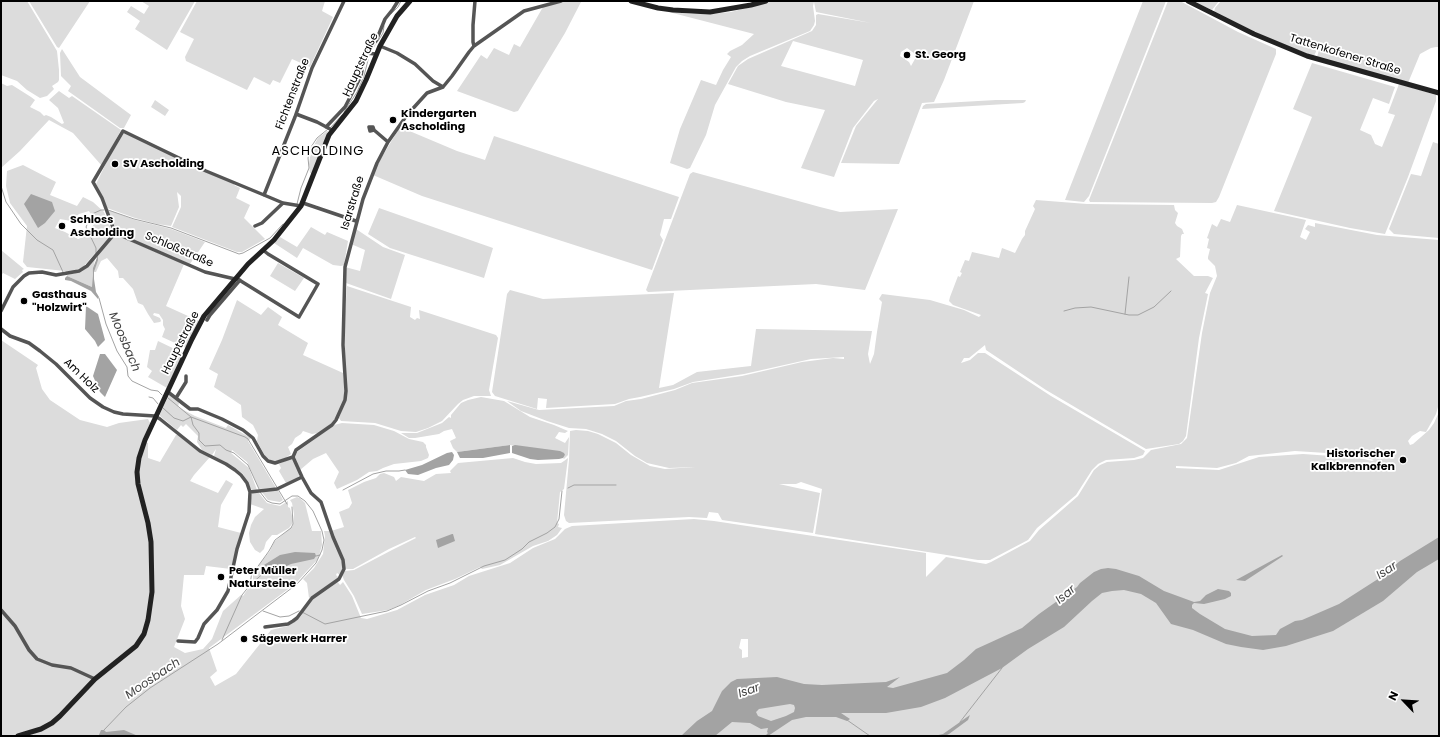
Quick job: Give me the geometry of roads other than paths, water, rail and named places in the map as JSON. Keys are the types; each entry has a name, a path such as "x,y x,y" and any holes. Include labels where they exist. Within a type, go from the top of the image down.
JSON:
{"main road":[{"name":"Hauptstraße","path":"18,736 41,729 52,723 95,678 136,646 144,634 148,620 152,592 151,542 148,523 138,484 137,472 142,447 155,416 168,392 200,323 248,264 288,224 300,205 328,138 329,128 356,101 366,80 370,54 380,46 397,16 410,1"},
{"path":"631,1 658,8 703,12 751,6 766,1"},
{"name":"Tattenkofener Straße","path":"1188,1 1254,34 1307,56 1436,92"}],"street":[{"name":"Fichtenstraße","path":"264,195 296,114 312,68 344,1"},
{"path":"296,114 329,128 346,107 385,19 394,9 398,1"},
{"path":"474,46 475,1"},
{"name":"Isarstraße","path":"293,457 296,450 332,425 336,420 345,400 346,391 343,345 345,267 356,221 371,176 388,142 407,115 424,96 443,86 474,46 524,12 561,1"},
{"path":"380,46 397,53 415,64 432,81 443,86"},
{"path":"432,81 433,90"},
{"path":"374,130 388,142"},
{"path":"1,312 14,286 20,279 29,273 42,272 56,275 74,272 84,268 115,233 99,192 92,182 123,131 206,171 283,203 300,205 356,221"},
{"path":"255,226 262,223 283,203"},
{"name":"Schloßstraße","path":"115,233 205,272 237,279 299,317 318,284 263,250"},
{"path":"207,320 237,279"},
{"name":"Am Holz","path":"1,329 10,336 29,343 40,351 56,364 90,398 103,407 123,414 155,416"},
{"path":"176,398 186,382 186,376"},
{"path":"168,392 190,409 198,409 243,430 253,438 263,456 268,461 275,463 293,457 311,493 321,502 343,560 344,569 339,579 312,598 297,618 288,624 265,627"},
{"path":"155,416 165,422 200,452 236,470 247,483 250,492 249,512 237,549 228,591 217,610 204,624 198,638 194,642 178,641"},
{"path":"250,492 278,488 302,477"},
{"path":"1,610 15,626 29,650 37,659 52,665 71,668 95,678"}],"water":[{"path":"31,194 52,202 55,211 45,223 38,228 24,204"},
{"path":"98,255 94,279 96,292 99,297 98,299 91,291 71,281 65,280 65,278 67,276 92,287 93,268"},
{"path":"86,306 98,314 105,340 98,347 85,329"},
{"path":"100,354 105,354 117,370 105,397 100,392 93,376"},
{"path":"510,445 510,453 483,458 460,458 457,452"},
{"path":"515,445 560,451 565,455 563,458 559,459 530,459 512,453 512,446"},
{"path":"452,452 454,455 453,460 449,465 418,475 408,474 405,470 422,465"},
{"path":"452,534 455,541 438,548 436,540"},
{"name":"Isar","path":"1439,537 1439,559 1417,572 1383,601 1333,631 1286,646 1263,650 1226,644 1193,630 1171,624 1156,603 1141,594 1124,590 1112,591 1102,593 1064,627 1028,649 1002,668 945,698 921,707 886,713 841,713 850,719 847,721 836,717 806,717 792,720 768,736 765,736 768,733 768,728 761,729 750,723 732,722 715,736 681,736 697,721 712,711 722,691 731,682 737,679 777,677 804,684 822,685 886,682 900,677 887,687 893,688 947,673 976,649 1022,628 1077,587 1094,572 1101,569 1116,569 1139,576 1164,591 1194,602 1200,601 1206,595 1218,589 1229,591 1231,596 1225,599 1204,604 1194,603 1192,608 1225,629 1252,636 1276,635 1280,629 1295,621 1302,620 1339,604 1378,579 1400,561","holes":["790,704 794,705 794,712 771,721 758,716 756,712 759,709"]},
{"path":"295,552 315,553 316,556 314,559 291,564 269,574 266,571 264,565 280,555"},
{"path":"1282,555 1283,556 1245,581 1236,580"},
{"path":"970,715 968,720 949,734 945,736 934,736 943,734"},
{"path":"101,730 106,732 124,730 138,736 96,736 99,735"}],"waterway":[{"path":"391,14 398,7 401,1"},
{"path":"378,41 383,33 384,26"},
{"path":"370,52 375,45"},
{"path":"344,112 357,92 364,76 369,56"},
{"path":"331,127 342,115"},
{"path":"297,204 301,188 309,168 308,158 311,147 317,138 328,129"},
{"name":"Moosbach","path":"1,174 1,186 6,202 21,224 37,240 53,250 63,272"},
{"path":"96,253 96,248 86,227 92,214 104,210"},
{"path":"108,210 134,219 171,228 239,254 270,238 283,224"},
{"path":"1125,314 1129,277"},
{"path":"1064,311 1075,308 1091,307 1129,315 1138,315 1154,307 1171,291"},
{"name":"Moosbach","path":"99,298 106,324 117,351 127,367 128,376 132,381 151,390 158,391 162,395"},
{"path":"149,397 153,398 158,404"},
{"name":"Moosbach","path":"168,398 191,417 193,425 199,433 199,440 205,446 220,445 226,450 234,453 248,465 259,489"},
{"path":"163,408 174,418 183,421 191,417 248,439 287,504"},
{"path":"343,490 373,474 386,471 405,470"},
{"path":"568,488 574,485 616,485"},
{"path":"302,612 325,624 387,611 484,566 505,560 522,549 529,542 555,527 559,519 562,491"},
{"name":"Moosbach","path":"104,730 126,707 150,688 218,644 297,584 316,563 322,550 324,540 322,531 313,511 305,501 298,496 292,496 280,504 267,501 260,492"},
{"name":"Moosbach","path":"222,640 242,595 250,585 252,571 256,569 275,540 291,528 293,524 292,507"},
{"name":"Moosbach","path":"316,556 320,555"},
{"path":"251,584 266,571"},
{"path":"263,611 280,617 289,616 299,611"},
{"path":"960,722 1002,668"},
{"path":"847,720 870,736"}],"place":[{"name":"St. Georg","path":"907,55"},
{"name":"Kindergarten Ascholding","path":"393,120"},
{"name":"SV Ascholding","path":"115,164"},
{"name":"Schloss Ascholding","path":"62,226"},
{"name":"Gasthaus \"Holzwirt\"","path":"24,301"},
{"name":"Historischer Kalkbrennofen","path":"1403,460"},
{"name":"Peter Müller Natursteine","path":"221,577"},
{"name":"Sägewerk Harrer","path":"244,639"}],"district":[{"name":"ASCHOLDING","path":"318,152"}]}
